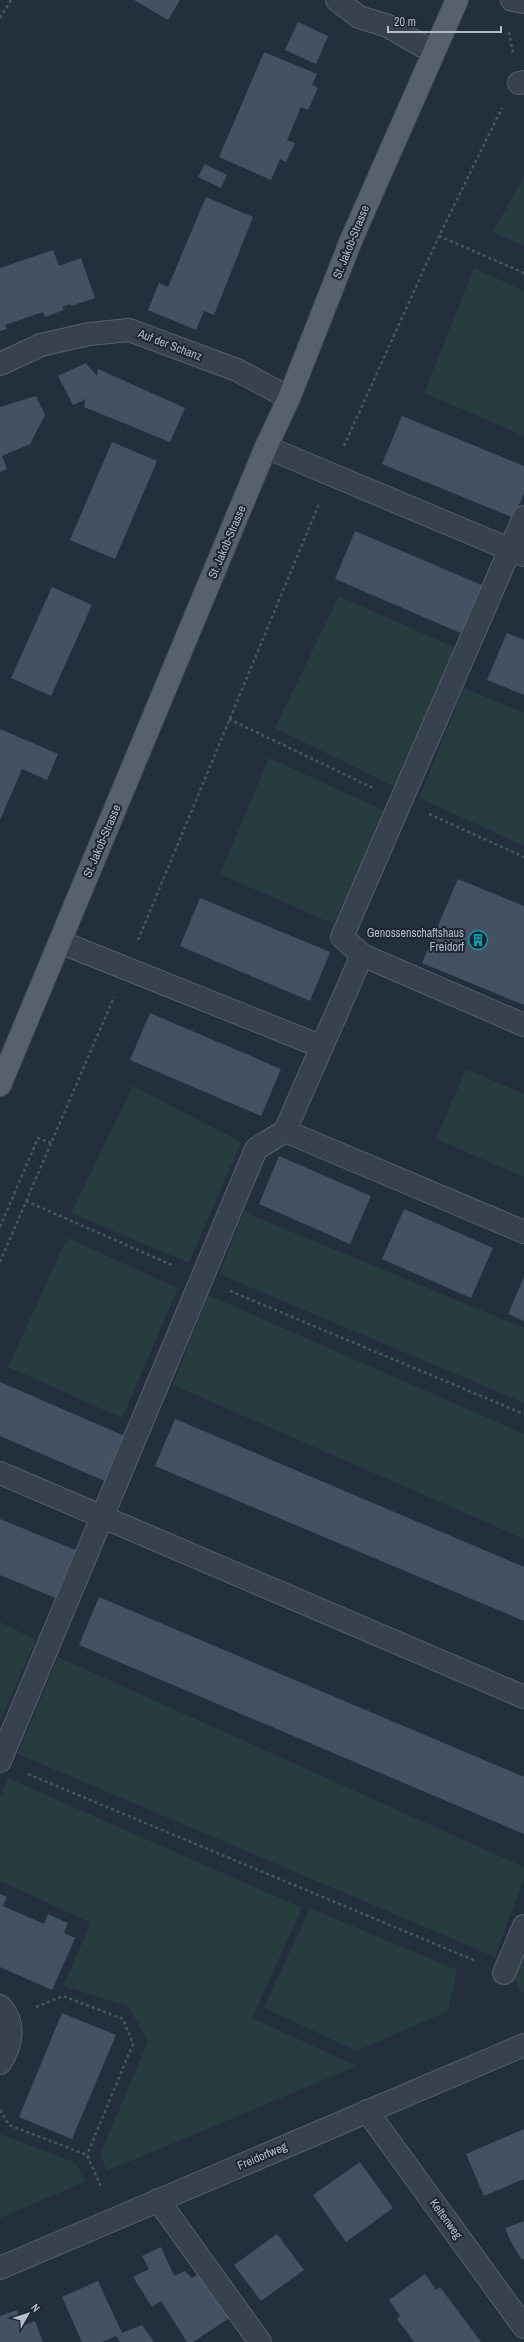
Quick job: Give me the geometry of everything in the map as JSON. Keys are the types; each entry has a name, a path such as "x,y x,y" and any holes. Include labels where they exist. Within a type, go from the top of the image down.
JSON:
{"main road":[{"name":"St. Jakob-Strasse","path":"1,1081 266,446 289,398 352,238 457,0"}],"street":[{"path":"337,0 359,17 388,26 433,52"},
{"path":"512,0 524,2"},
{"name":"Auf der Schanz","path":"0,364 41,345 89,334 129,330 237,370 289,398"},
{"path":"266,446 517,553"},
{"path":"524,517 517,553 401,801 342,937 362,955 524,1025"},
{"path":"60,942 320,1046"},
{"path":"0,1761 256,1150 285,1131 320,1046 362,955"},
{"path":"285,1131 524,1232"},
{"path":"0,1473 524,1697"},
{"path":"504,1973 524,1926"},
{"path":"0,2063 8,2051 11,2037 4,2012"},
{"name":"Freidorfweg","path":"0,2268 524,2045"},
{"name":"Keltenweg","path":"367,2111 524,2327"},
{"path":"158,2200 260,2342"}],"path":[{"path":"0,18 11,0"},
{"path":"0,1262 126,968 332,474 439,236 507,97 521,83"},
{"path":"439,236 524,274"},
{"path":"230,719 401,801 524,857"},
{"path":"0,1227 38,1138 51,1143"},
{"path":"26,1202 202,1279 524,1414"},
{"path":"22,1772 504,1973"},
{"path":"4,2012 63,1996 122,2019 133,2044 87,2155"},
{"path":"0,2110 9,2125 87,2155 115,2218"}],"green space":[{"path":"524,176 524,246 493,232"},
{"path":"474,268 524,291 524,436 424,393"},
{"path":"339,596 456,648 395,787 275,728"},
{"path":"464,688 524,713 524,846 419,798"},
{"path":"269,758 385,811 333,924 220,874"},
{"path":"466,1069 524,1094 524,1177 436,1139"},
{"path":"133,1086 241,1142 189,1263 71,1213"},
{"path":"244,1212 524,1328 524,1403 219,1274"},
{"path":"67,1238 178,1288 122,1418 8,1367"},
{"path":"208,1295 524,1434 524,1539 173,1385"},
{"path":"0,1622 36,1640 0,1721"},
{"path":"58,1657 524,1867 524,1877 495,1957 18,1754"},
{"path":"8,1778 302,1908 252,2018 357,2066 107,2171 100,2155 148,2041 128,2006 63,1986 91,1923 0,1881 0,1797"},
{"path":"310,1908 457,1970 448,2011 357,2051 264,2008"},
{"path":"524,1941 524,1991 520,1993 511,1968"},
{"path":"0,2134 76,2163 85,2182 0,2218"}],"building":[{"path":"134,0 180,0 168,20"},
{"path":"298,22 328,36 316,64 285,50"},
{"path":"264,52 317,74 312,85 318,88 308,110 301,107 287,140 295,143 286,162 280,159 271,180 219,157"},
{"path":"205,164 227,175 221,188 198,177"},
{"path":"206,197 253,217 214,315 204,311 196,330 148,310 159,283 168,287"},
{"path":"53,250 59,266 81,258 95,298 71,306 70,304 62,307 64,310 45,317 43,312 5,325 7,329 0,331 0,268"},
{"path":"86,363 97,376 98,369 185,408 170,442 84,407 86,399 73,405 58,376"},
{"path":"36,396 45,415 30,444 2,456 7,469 0,472 0,407"},
{"path":"402,416 524,466 524,493 514,518 382,464"},
{"path":"112,442 157,461 115,559 70,540"},
{"path":"355,531 484,586 463,634 335,579"},
{"path":"52,587 92,605 51,696 11,678"},
{"path":"507,633 524,640 524,695 487,680"},
{"path":"0,729 58,754 47,780 22,769 0,820"},
{"name":"Genossenschaftshaus Freidorf","path":"458,879 524,906 524,1005 422,963"},
{"path":"200,898 330,952 310,1001 180,946"},
{"path":"150,1013 281,1069 261,1116 130,1060"},
{"path":"279,1156 371,1196 350,1244 259,1204"},
{"path":"404,1209 493,1248 471,1298 382,1259"},
{"path":"524,1277 524,1321 508,1314"},
{"path":"0,1382 127,1437 107,1482 0,1436"},
{"path":"175,1419 524,1567 524,1621 155,1466"},
{"path":"0,1519 78,1551 58,1599 0,1575"},
{"path":"99,1597 524,1777 524,1834 79,1645"},
{"path":"0,1894 7,1897 3,1906 44,1924 48,1914 68,1923 64,1933 75,1938 52,1990 0,1967"},
{"path":"62,2013 116,2035 72,2139 19,2117"},
{"path":"524,2129 524,2179 484,2196 466,2154"},
{"path":"360,2162 393,2208 346,2242 313,2195"},
{"path":"524,2221 524,2259 522,2260 511,2242 505,2228"},
{"path":"277,2234 304,2270 261,2301 234,2265"},
{"path":"161,2247 174,2276 185,2271 192,2278 201,2272 231,2317 193,2342 187,2342 161,2301 152,2307 133,2277 149,2269 142,2256"},
{"path":"425,2274 436,2290 440,2287 481,2342 414,2342 397,2319 400,2316 389,2300"},
{"path":"98,2281 122,2333 142,2325 154,2342 120,2342 116,2336 102,2342 82,2342 62,2297"},
{"path":"17,2310 23,2326 35,2321 43,2342 0,2342 0,2316"}],"place":[{"name":"Genossenschaftshaus Freidorf","path":"478,940"}]}
